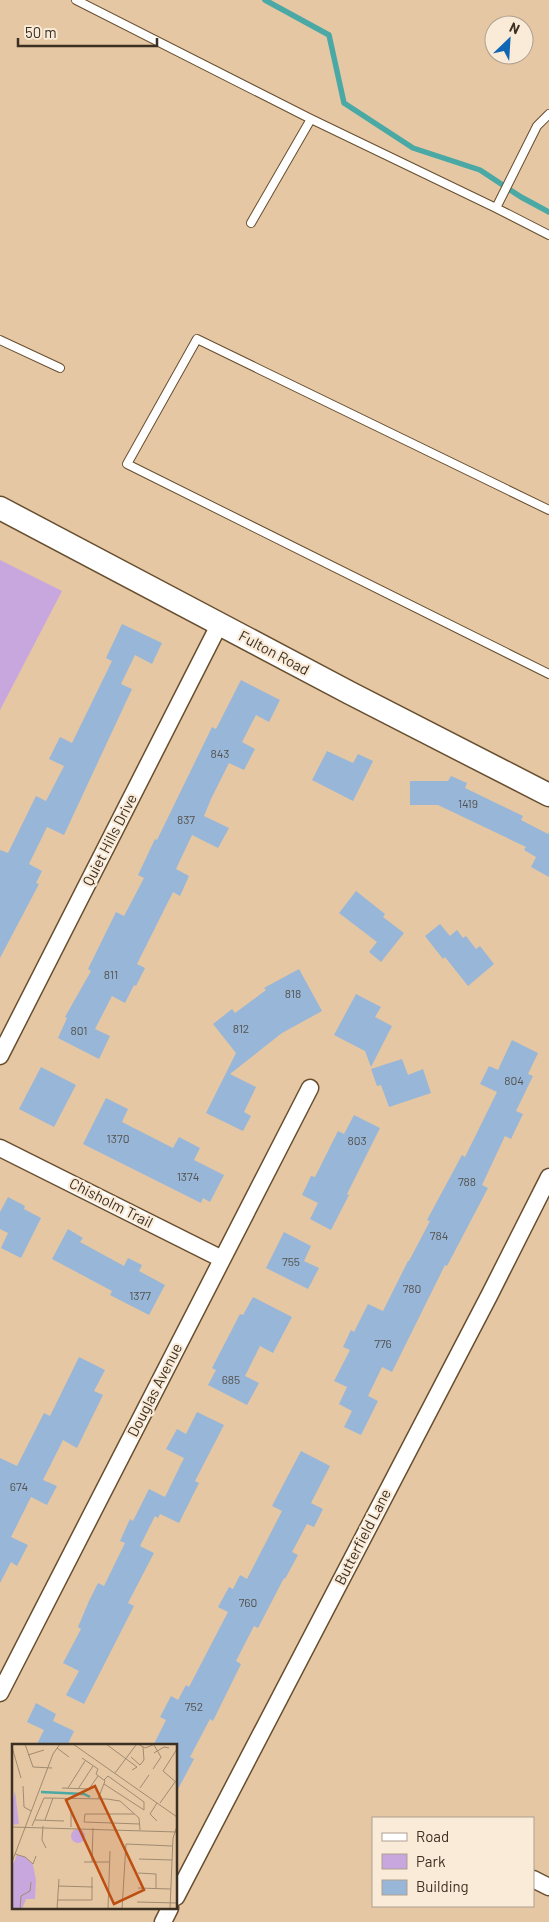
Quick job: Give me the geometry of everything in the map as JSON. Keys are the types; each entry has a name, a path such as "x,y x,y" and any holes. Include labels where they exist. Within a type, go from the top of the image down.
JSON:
{"street":[{"name":"Fulton Road","path":"0,508 219,625 549,795"},
{"name":"Quiet Hills Drive","path":"0,1056 219,625"},
{"name":"Douglas Avenue","path":"0,1693 310,1088"},
{"name":"Chisholm Trail","path":"0,1148 222,1259"},
{"name":"Butterfield Lane","path":"178,1893 481,1312 549,1177"},
{"path":"534,1880 549,1887"},
{"path":"163,1922 169,1910"}],"lane":[{"path":"76,0 549,235"},
{"path":"496,208 537,126 549,114"},
{"path":"251,223 311,118"},
{"path":"549,510 197,339 127,464 549,674"},
{"path":"0,340 60,368"}],"green space":[{"path":"0,560 62,591 0,710"}],"building":[{"path":"122,624 162,643 152,664 135,655 121,684 132,689 64,835 47,827 29,864 42,871 36,883 39,884 0,958 0,850 8,853 36,796 46,801 64,766 49,759 60,737 72,743 112,661 106,658"},
{"path":"241,680 280,700 269,722 256,715 242,742 255,749 244,770 229,763 211,799 204,816 229,828 218,848 192,835 176,869 189,876 180,896 173,892 137,964 145,968 136,986 134,985 125,1003 112,996 95,1029 110,1036 99,1059 58,1038 67,1018 65,1017 91,971 88,969 116,912 124,916 144,878 138,875 155,839 157,840 212,727 216,729"},
{"path":"327,751 353,763 358,754 373,761 353,801 312,780"},
{"path":"451,776 467,783 465,788 523,816 521,820 548,834 549,832 549,877 531,867 536,857 524,850 526,847 438,805 410,805 410,781 448,781"},
{"path":"356,891 385,914 383,917 404,933 381,962 369,952 377,942 339,913"},
{"path":"440,924 450,936 457,930 463,938 466,936 476,949 480,946 494,964 468,986 425,936"},
{"path":"299,969 322,1011 282,1033 230,1074 256,1087 244,1112 251,1116 243,1131 206,1113 236,1053 213,1024 232,1009 235,1013 266,990 264,988"},
{"path":"356,994 381,1007 375,1017 392,1026 371,1067 365,1051 334,1035"},
{"path":"512,1040 538,1053 528,1074 533,1076 516,1111 523,1114 511,1139 505,1136 482,1185 488,1188 447,1266 445,1265 392,1372 382,1367 368,1396 378,1401 361,1435 344,1427 352,1411 339,1404 347,1387 334,1381 350,1350 343,1347 351,1330 354,1332 368,1304 383,1311 430,1221 427,1220 462,1155 465,1157 497,1092 480,1084 489,1066 498,1070"},
{"path":"402,1059 408,1075 423,1069 431,1093 389,1107 381,1085 377,1086 371,1069"},
{"path":"41,1067 76,1085 54,1127 19,1109"},
{"path":"106,1098 128,1109 122,1122 173,1148 179,1137 200,1148 194,1160 224,1175 210,1202 203,1198 201,1203 83,1144"},
{"path":"354,1115 380,1128 331,1230 310,1219 318,1203 302,1195 311,1176 315,1177 338,1131 344,1134"},
{"path":"8,1197 25,1206 24,1209 41,1218 21,1258 1,1248 8,1233 0,1229 0,1212"},
{"path":"68,1229 83,1238 80,1242 124,1266 128,1258 142,1265 139,1271 165,1285 149,1315 110,1295 112,1291 52,1259"},
{"path":"284,1232 311,1246 304,1261 319,1268 308,1289 266,1268"},
{"path":"253,1297 292,1317 273,1353 260,1346 245,1376 259,1383 247,1405 208,1385 216,1370 212,1368 240,1314 243,1315"},
{"path":"79,1357 105,1370 94,1391 103,1395 77,1448 63,1440 43,1480 57,1486 47,1505 31,1497 11,1537 28,1545 17,1566 11,1562 0,1583 0,1458 17,1466 44,1413 50,1416"},
{"path":"197,1412 224,1425 195,1481 199,1483 179,1523 160,1514 158,1518 155,1516 140,1546 154,1553 128,1603 134,1606 84,1704 66,1695 79,1671 63,1663 81,1629 78,1627 98,1583 104,1586 125,1543 120,1541 130,1519 133,1521 149,1489 165,1497 184,1458 166,1449 177,1429 186,1434"},
{"path":"301,1451 330,1466 311,1503 323,1509 314,1527 307,1524 292,1552 298,1555 258,1628 254,1626 236,1661 241,1664 213,1721 210,1719 190,1757 194,1759 178,1789 178,1744 154,1744 166,1720 160,1717 171,1696 178,1700 186,1685 189,1687 228,1612 218,1607 229,1587 233,1589 240,1575 247,1579 282,1511 272,1506"},
{"path":"36,1703 56,1714 53,1721 74,1731 68,1744 37,1744 44,1730 27,1722"}],"waterway":[{"path":"265,0 329,35 344,103 413,148 480,170 521,197 549,212"}]}
